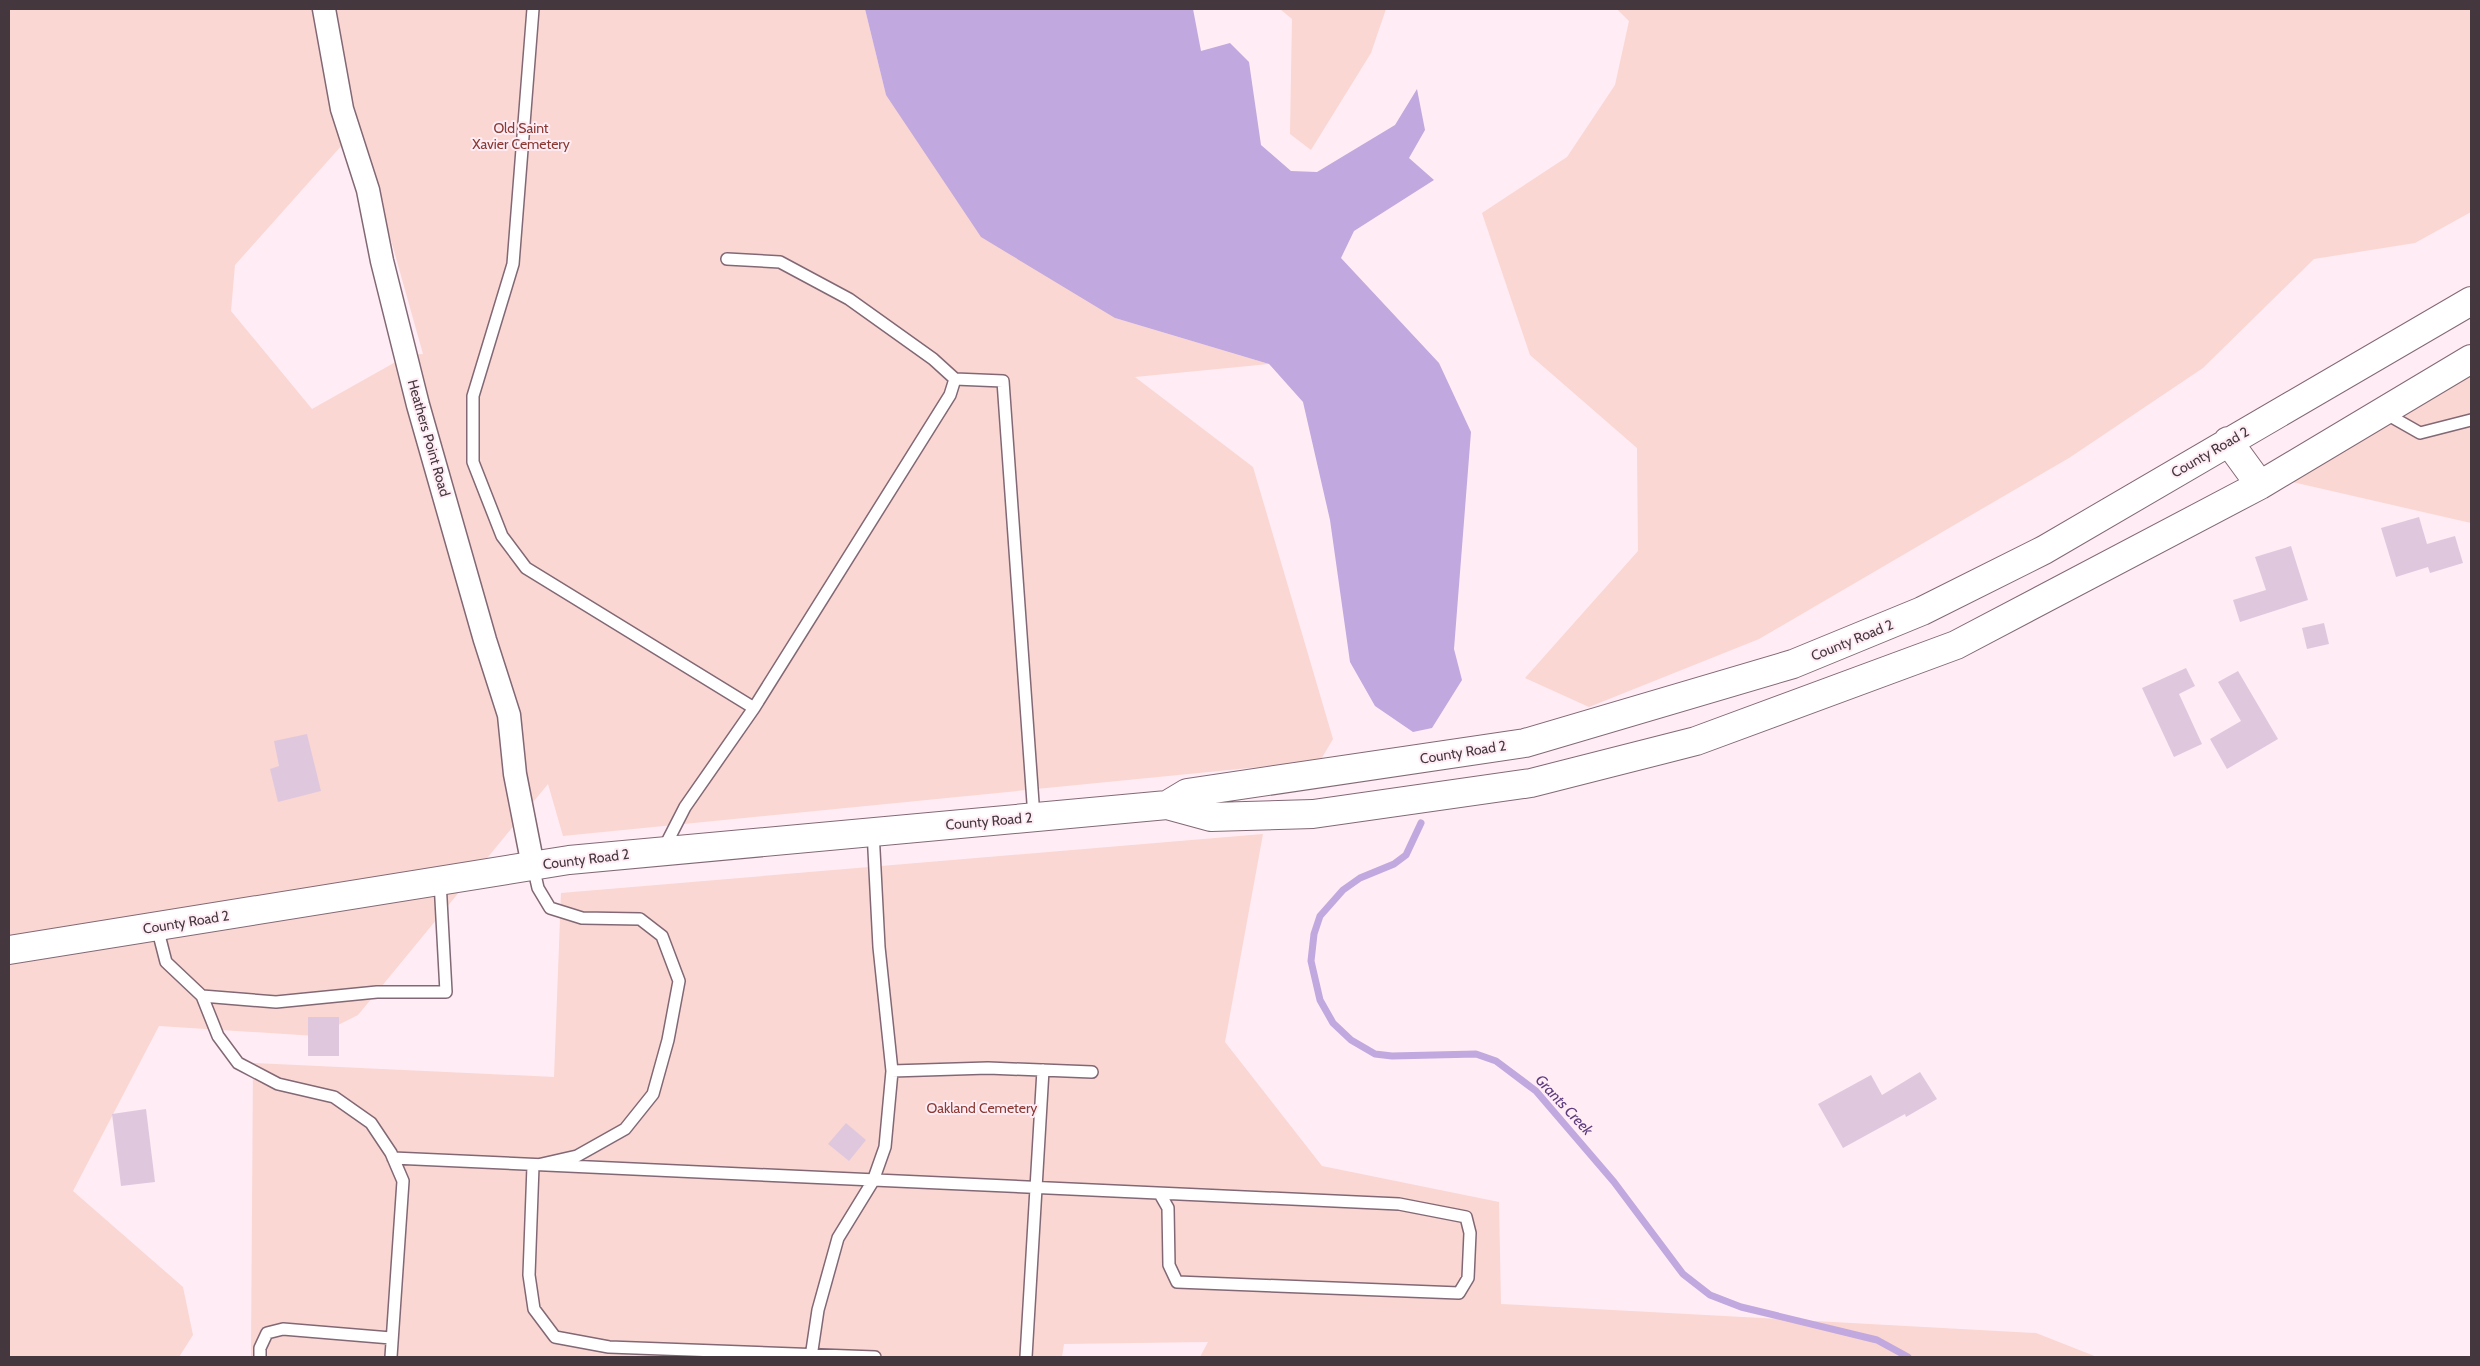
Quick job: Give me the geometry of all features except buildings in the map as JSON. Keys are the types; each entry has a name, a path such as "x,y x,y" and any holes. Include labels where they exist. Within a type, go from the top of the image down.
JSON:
{"main road":[{"name":"County Road 2","path":"1167,805 1187,793 1525,743 1793,664 1922,611 2044,550 2471,301"},
{"name":"County Road 2","path":"9,950 533,866 663,850 1167,805 1212,817 1313,814 1531,783 1696,741 1956,645 2260,485 2471,359"},
{"path":"2228,441 2260,485"}],"street":[{"name":"Heathers Point Road","path":"324,9 342,109 368,190 382,261 418,405 472,587 485,640 509,715 515,774 533,866"}],"lane":[{"path":"533,9 513,264 473,396 473,462 502,536 526,568 754,708"},
{"path":"727,258 780,262 849,299 933,359 955,378 1003,381 1034,817"},
{"path":"663,850 685,807 754,708 950,395 955,378"},
{"path":"2382,412 2420,433 2471,420"},
{"path":"811,1356 818,1310 838,1238 873,1182 884,1146 892,1071 879,947 874,831"},
{"path":"533,866 538,888 550,908 582,918 640,919 662,936 679,981 668,1040 654,1094 625,1129 577,1156 533,1166"},
{"path":"202,996 276,1002 377,992 446,992 440,881"},
{"path":"157,926 166,962 202,996 218,1036 238,1063 278,1084 334,1097 371,1123 393,1158 403,1181 391,1357"},
{"path":"892,1071 988,1068 1092,1072"},
{"path":"1026,1357 1043,1070"},
{"path":"393,1158 533,1166 595,1166 873,1182 923,1181 1036,1189 1160,1194 1399,1204 1466,1217 1470,1234 1468,1278 1460,1293 1178,1282 1169,1265 1168,1208 1160,1194"},
{"path":"533,1166 530,1283 534,1309 555,1337 609,1347 875,1357"},
{"path":"260,1357 260,1348 267,1333 283,1329 391,1338"}],"green space":[{"name":"Old Saint Xavier Cemetery","path":"9,9 865,9 886,95 1115,318 1269,364 1135,377 1253,467 1333,739 1320,761 563,836 548,784 358,1015 316,1036 159,1026 73,1191 183,1287 193,1335 179,1357 9,1357","holes":["359,126 423,354 408,355 312,409 231,311 235,265"]},
{"path":"1280,9 1386,9 1371,53 1311,150 1290,134 1292,19"},
{"path":"1617,9 2471,9 2471,212 2415,243 2314,259 2203,368 2069,458 1759,639 1589,707 1525,678 1638,551 1637,448 1530,355 1482,213 1567,157 1615,85 1629,21"},
{"path":"2471,372 2471,523 2288,481"},
{"name":"Oakland Cemetery","path":"1263,834 1225,1042 1322,1166 1499,1202 1501,1304 2036,1333 2097,1357 1200,1357 1208,1342 1064,1344 1062,1357 251,1357 253,1063 554,1077 561,893"}],"shaded area":[{"path":"865,9 1193,9 1201,51 1230,43 1249,62 1261,145 1291,171 1317,172 1395,125 1417,89 1425,130 1409,158 1434,180 1354,231 1341,258 1439,363 1471,432 1454,649 1462,680 1432,728 1413,732 1375,706 1350,662 1330,520 1303,402 1269,364 1115,318 981,237 886,95"}],"waterway":[{"name":"Grants Creek","path":"1421,823 1406,855 1394,864 1360,878 1343,890 1320,916 1314,934 1311,961 1320,1000 1333,1023 1351,1040 1375,1054 1392,1056 1476,1054 1496,1061 1536,1091 1614,1182 1683,1274 1710,1295 1741,1307 1877,1340 1908,1357"}]}
